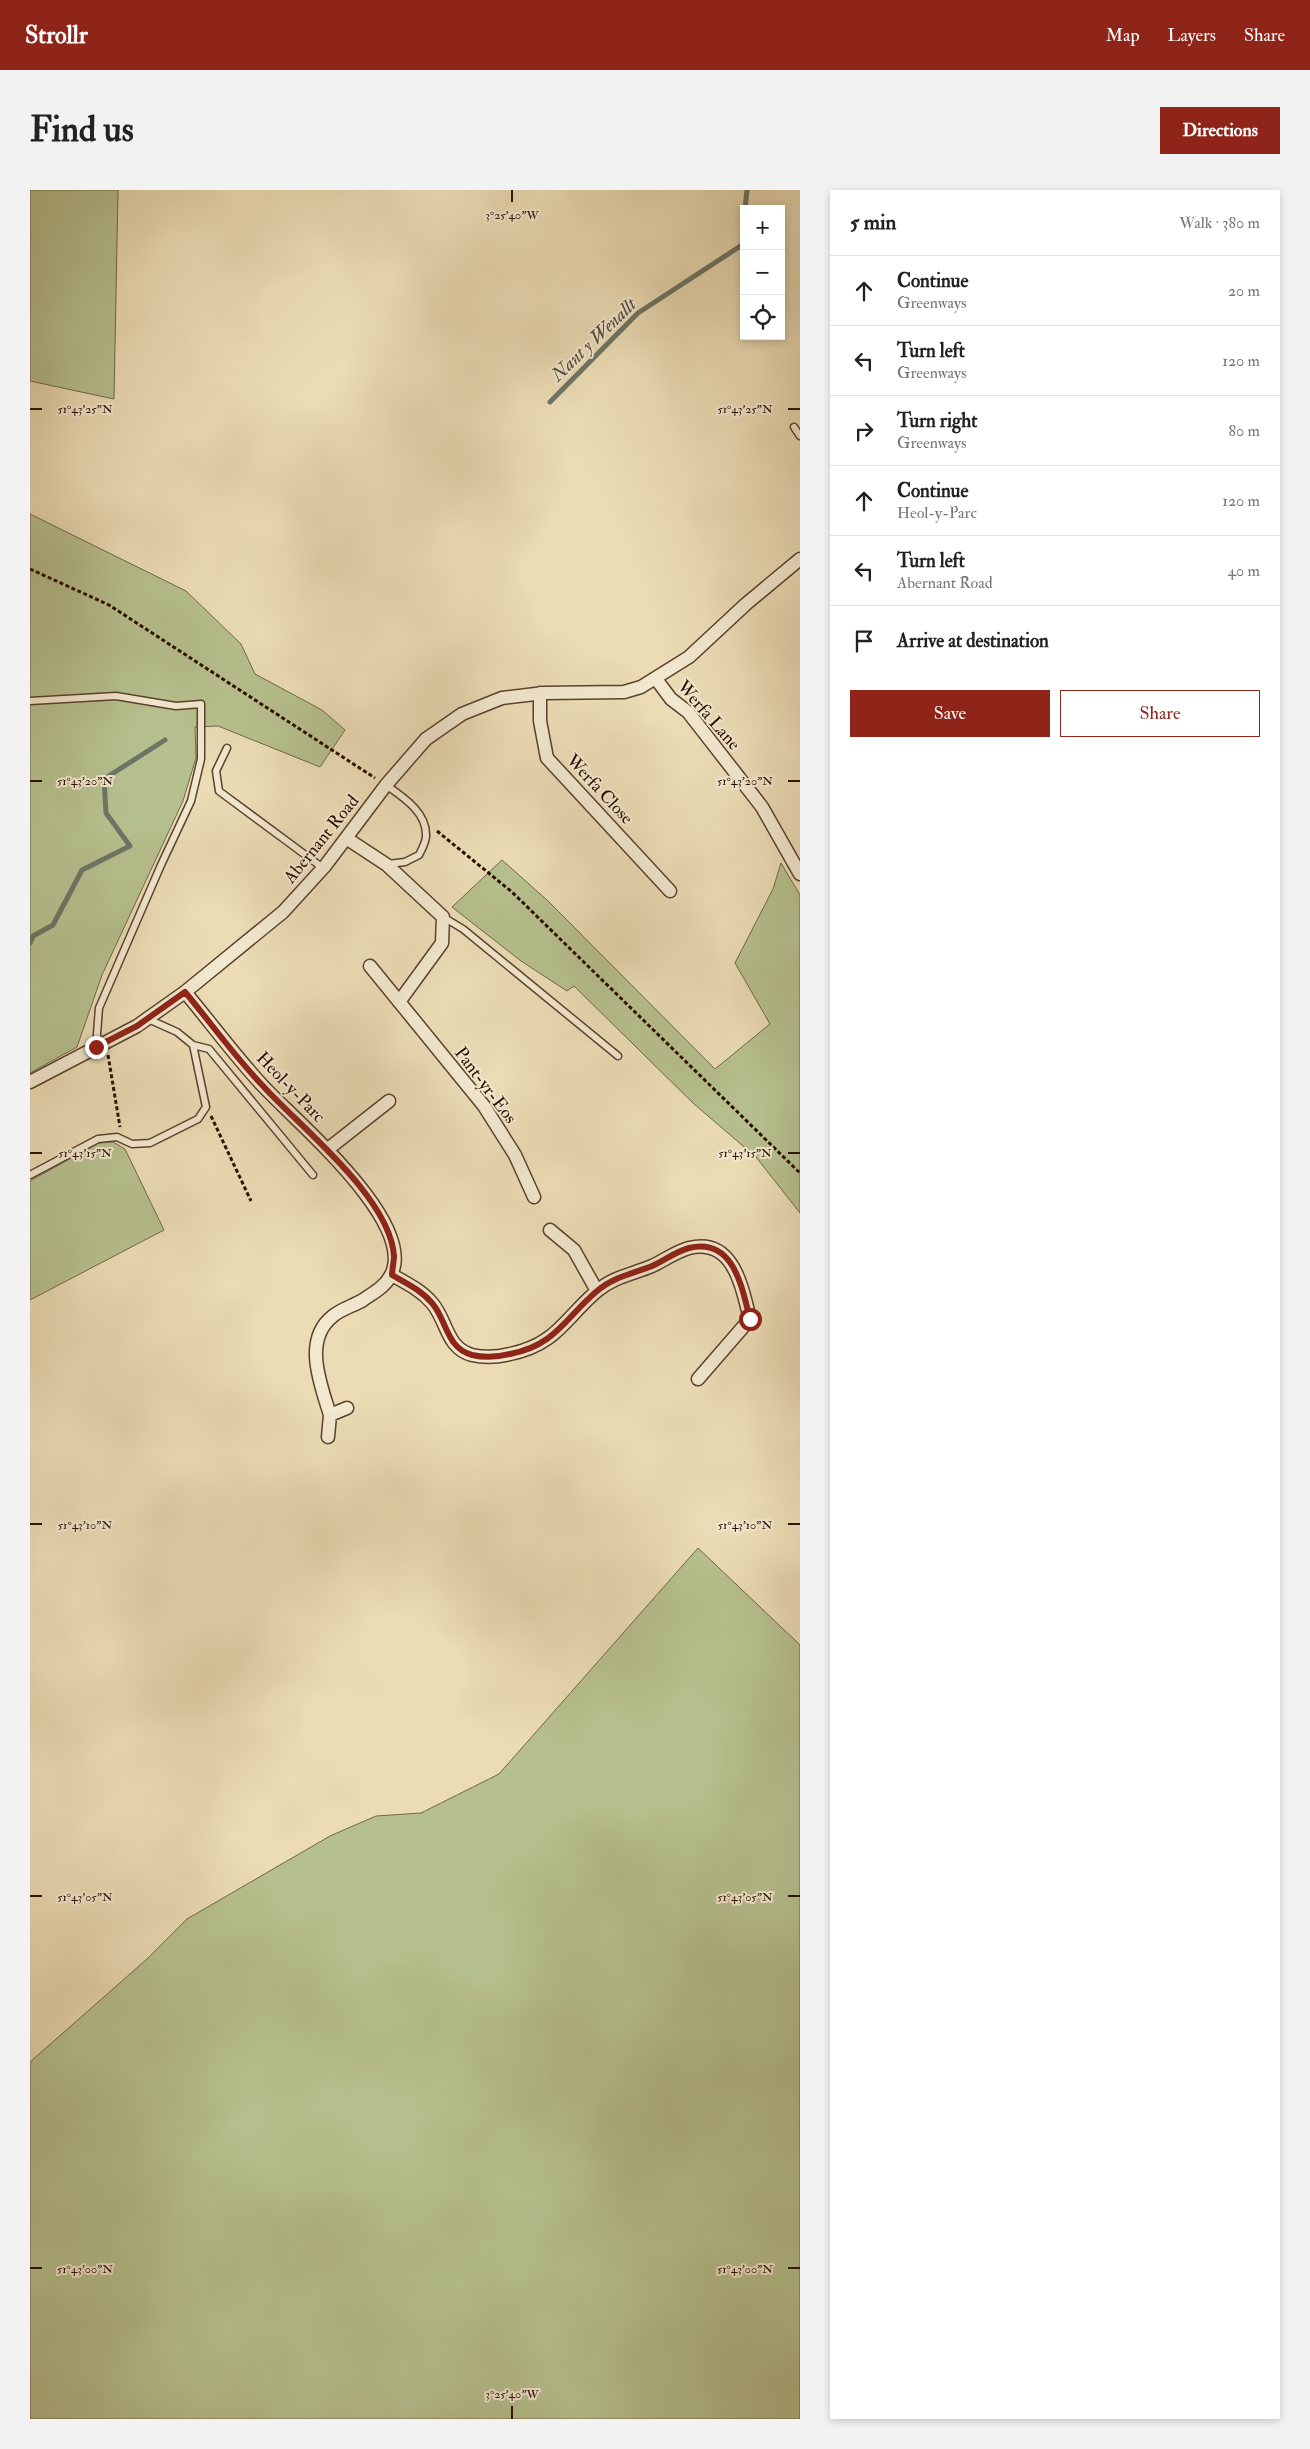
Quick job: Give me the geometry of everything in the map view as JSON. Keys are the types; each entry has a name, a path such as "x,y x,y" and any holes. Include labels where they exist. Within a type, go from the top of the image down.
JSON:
{"street":[{"name":"Abernant Road","path":"30,1082 148,1019 185,992 283,912 323,868 386,785 426,739 462,714 502,698 540,694 624,692 642,687 688,657 746,604 800,559"},
{"name":"Werfa Lane","path":"656,679 671,699 688,712 762,807 800,874"},
{"name":"Werfa Close","path":"540,694 540,721 547,758 670,891"},
{"path":"346,838 387,865 443,917 442,943 399,1002"},
{"name":"Pant-yr-Eos","path":"370,966 484,1106 515,1155 534,1197"},
{"name":"Heol-y-Parc","path":"185,992 261,1084 291,1116 328,1150 374,1205 388,1233 394,1256 392,1275"},
{"path":"328,1150 388,1101"},
{"path":"550,1230 574,1250 597,1290"},
{"path":"328,1437 330,1415 319,1377 316,1350 321,1328 333,1316 380,1289 392,1275 420,1292 433,1304 450,1340 471,1355 494,1358 526,1351 553,1336 597,1290 616,1277 652,1266 676,1252 692,1248 714,1249 732,1263 740,1281 750,1319 698,1379"},
{"path":"330,1415 347,1408"}],"lane":[{"path":"794,427 800,436"},
{"path":"30,701 116,696 176,706 201,704 201,759 191,801 99,1008 96,1047"},
{"path":"227,748 216,771 219,792 323,868"},
{"path":"386,785 410,802 423,820 427,837 420,855 405,862 387,865"},
{"path":"443,917 463,929 618,1056"},
{"path":"148,1019 178,1032 193,1045 209,1049 313,1175"},
{"path":"30,1175 98,1139 117,1137 132,1144 150,1143 198,1119 206,1107 193,1045"}],"path":[{"path":"30,569 110,605 386,785"},
{"path":"423,820 512,892 800,1173"},
{"path":"96,1047 110,1057 121,1126 117,1137"},
{"path":"206,1107 251,1201"}],"green space":[{"path":"30,190 118,190 114,399 30,381"},
{"path":"30,514 186,591 241,644 255,674 322,710 345,730 320,767 218,726 195,727 196,758 183,801 102,975 77,1047 30,1073"},
{"path":"502,860 548,901 715,1069 770,1024 735,963 773,889 781,863 800,895 800,1213 756,1157 694,1104 574,986 567,991 521,961 452,907"},
{"path":"113,1142 125,1149 164,1230 30,1300 30,1181 98,1143"},
{"path":"698,1548 800,1645 800,2419 30,2419 30,2062 147,1959 187,1919 330,1836 376,1816 421,1813 499,1774"}],"waterway":[{"name":"Nant y Wenallt","path":"745,205 747,190"},
{"name":"Nant y Wenallt","path":"550,402 638,313 740,246"},
{"name":"Nant y Wenallt","path":"30,943 33,936 53,925 82,870 130,846 106,813 104,779 165,740"}],"route":[{"path":"96,1047 137,1026 185,992 261,1084 291,1116 328,1150 374,1205 388,1233 394,1256 392,1275 420,1292 433,1304 450,1340 471,1355 494,1358 526,1351 553,1336 597,1290 616,1277 652,1266 676,1252 692,1248 714,1249 732,1263 740,1281 750,1319"}]}
